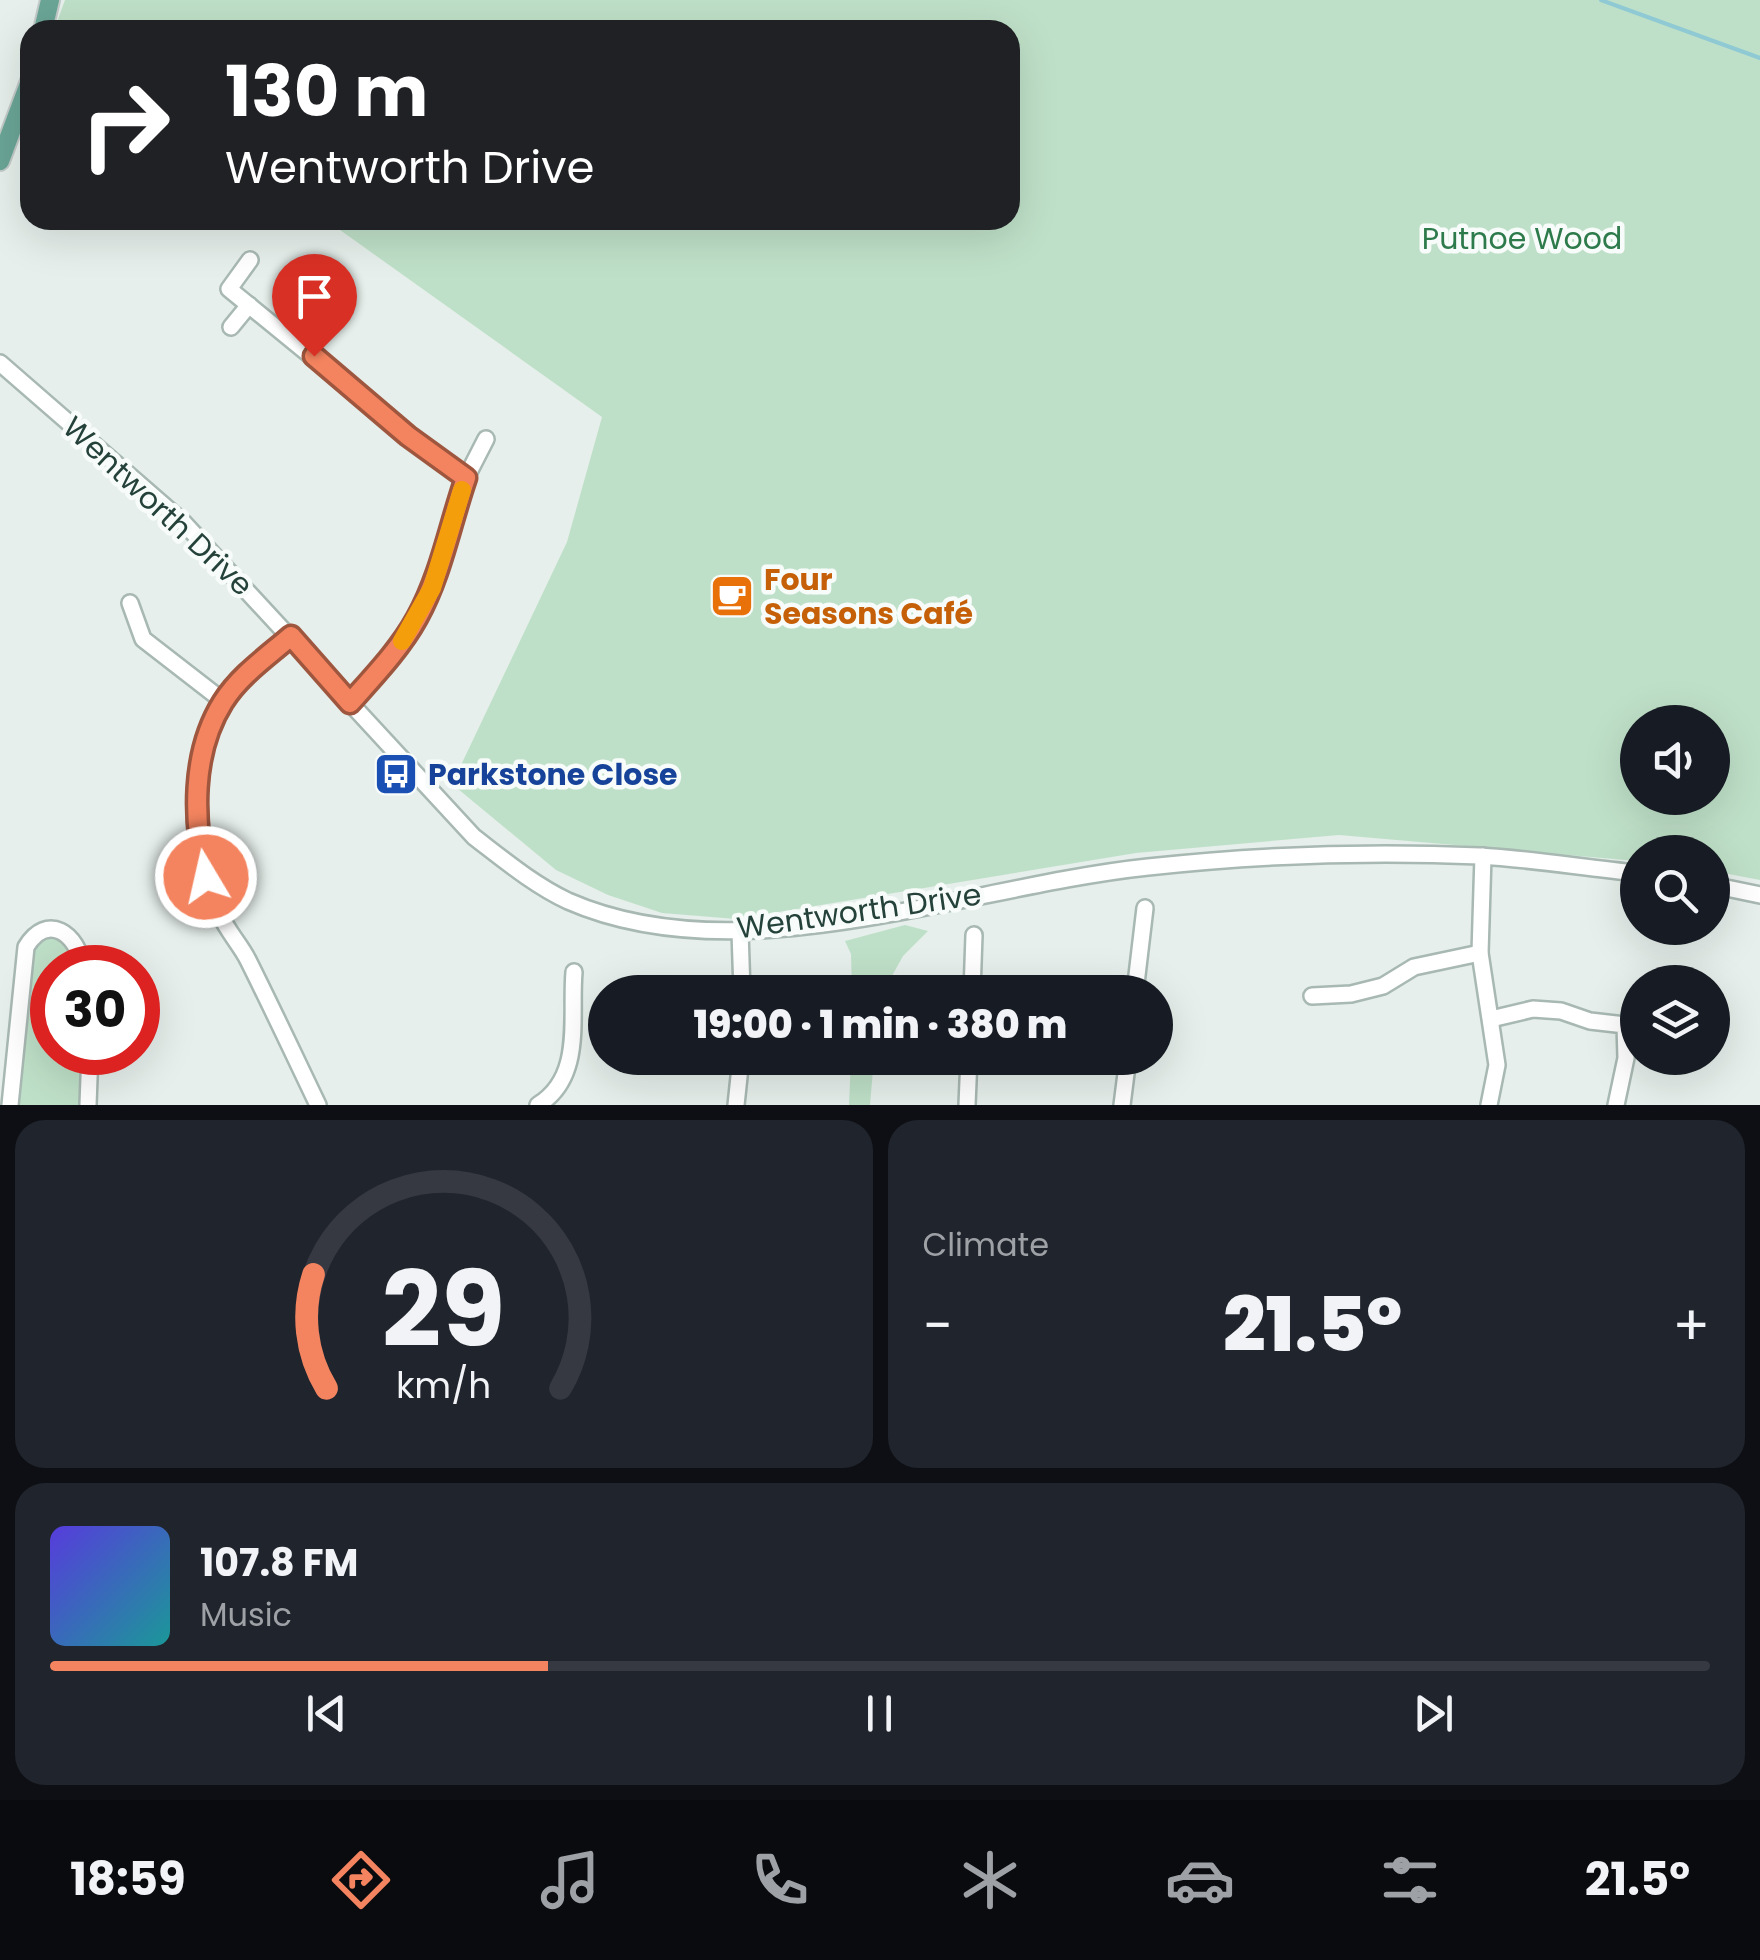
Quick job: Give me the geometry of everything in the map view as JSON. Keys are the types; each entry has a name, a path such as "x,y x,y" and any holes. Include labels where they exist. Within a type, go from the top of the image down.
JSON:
{"main road":[{"path":"0,161 20,108"}],"street":[{"path":"250,260 228,289 408,436 466,478"},
{"path":"231,327 249,305"},
{"name":"Wentworth Drive","path":"0,362 184,523 474,837 565,900 646,926 692,932 740,931 864,917 1161,865 1248,857 1483,856 1620,871"},
{"path":"350,703 416,620 432,588 466,478 486,439"},
{"path":"130,603 136,644 223,702"},
{"path":"291,636 246,674 223,702 205,740 198,779 198,820 206,877 221,918 245,955 318,1105"},
{"path":"1483,856 1480,954 1496,1064 1489,1105"},
{"path":"1730,889 1760,895"},
{"path":"1137,975 1145,908"},
{"path":"10,1105 26,947 34,935 47,929 59,931 77,945"},
{"path":"740,931 741,975"},
{"path":"973,975 974,935"},
{"path":"1312,996 1351,994 1383,986 1414,967 1480,954"},
{"path":"538,1105 548,1099 564,1077 571,1056 574,972"},
{"path":"1491,1019 1533,1009 1620,1024"},
{"path":"88,1105 89,1075"},
{"path":"736,1105 739,1075"},
{"path":"967,1105 968,1075"},
{"path":"1122,1105 1126,1075"},
{"path":"1616,1105 1622,1075"}],"green space":[{"name":"Putnoe Wood","path":"65,0 1760,0 1760,880 1730,874 1730,835 1620,835 1620,860 1339,835 1136,853 736,919 662,913 608,895 556,870 452,784 567,542 602,417 340,230 1020,230 1020,20 58,20"},
{"path":"905,925 928,931 903,956 892,975 852,975 851,954 845,941"},
{"path":"49,935 67,940 69,945 35,945"},
{"path":"29,959 30,1075 83,1075 81,1105 16,1105"},
{"path":"850,1075 873,1075 870,1105 849,1105"}],"waterway":[{"path":"1601,0 1760,58"}],"slow traffic":[{"path":"402,641 432,588 462,490"}],"place":[{"name":"Four Seasons Café","path":"732,596"},
{"name":"Parkstone Close","path":"396,774"}],"route":[{"path":"206,877 198,820 198,779 205,740 223,702 246,674 291,636 350,703 416,620 432,588 466,478 408,436 314,356"}]}
